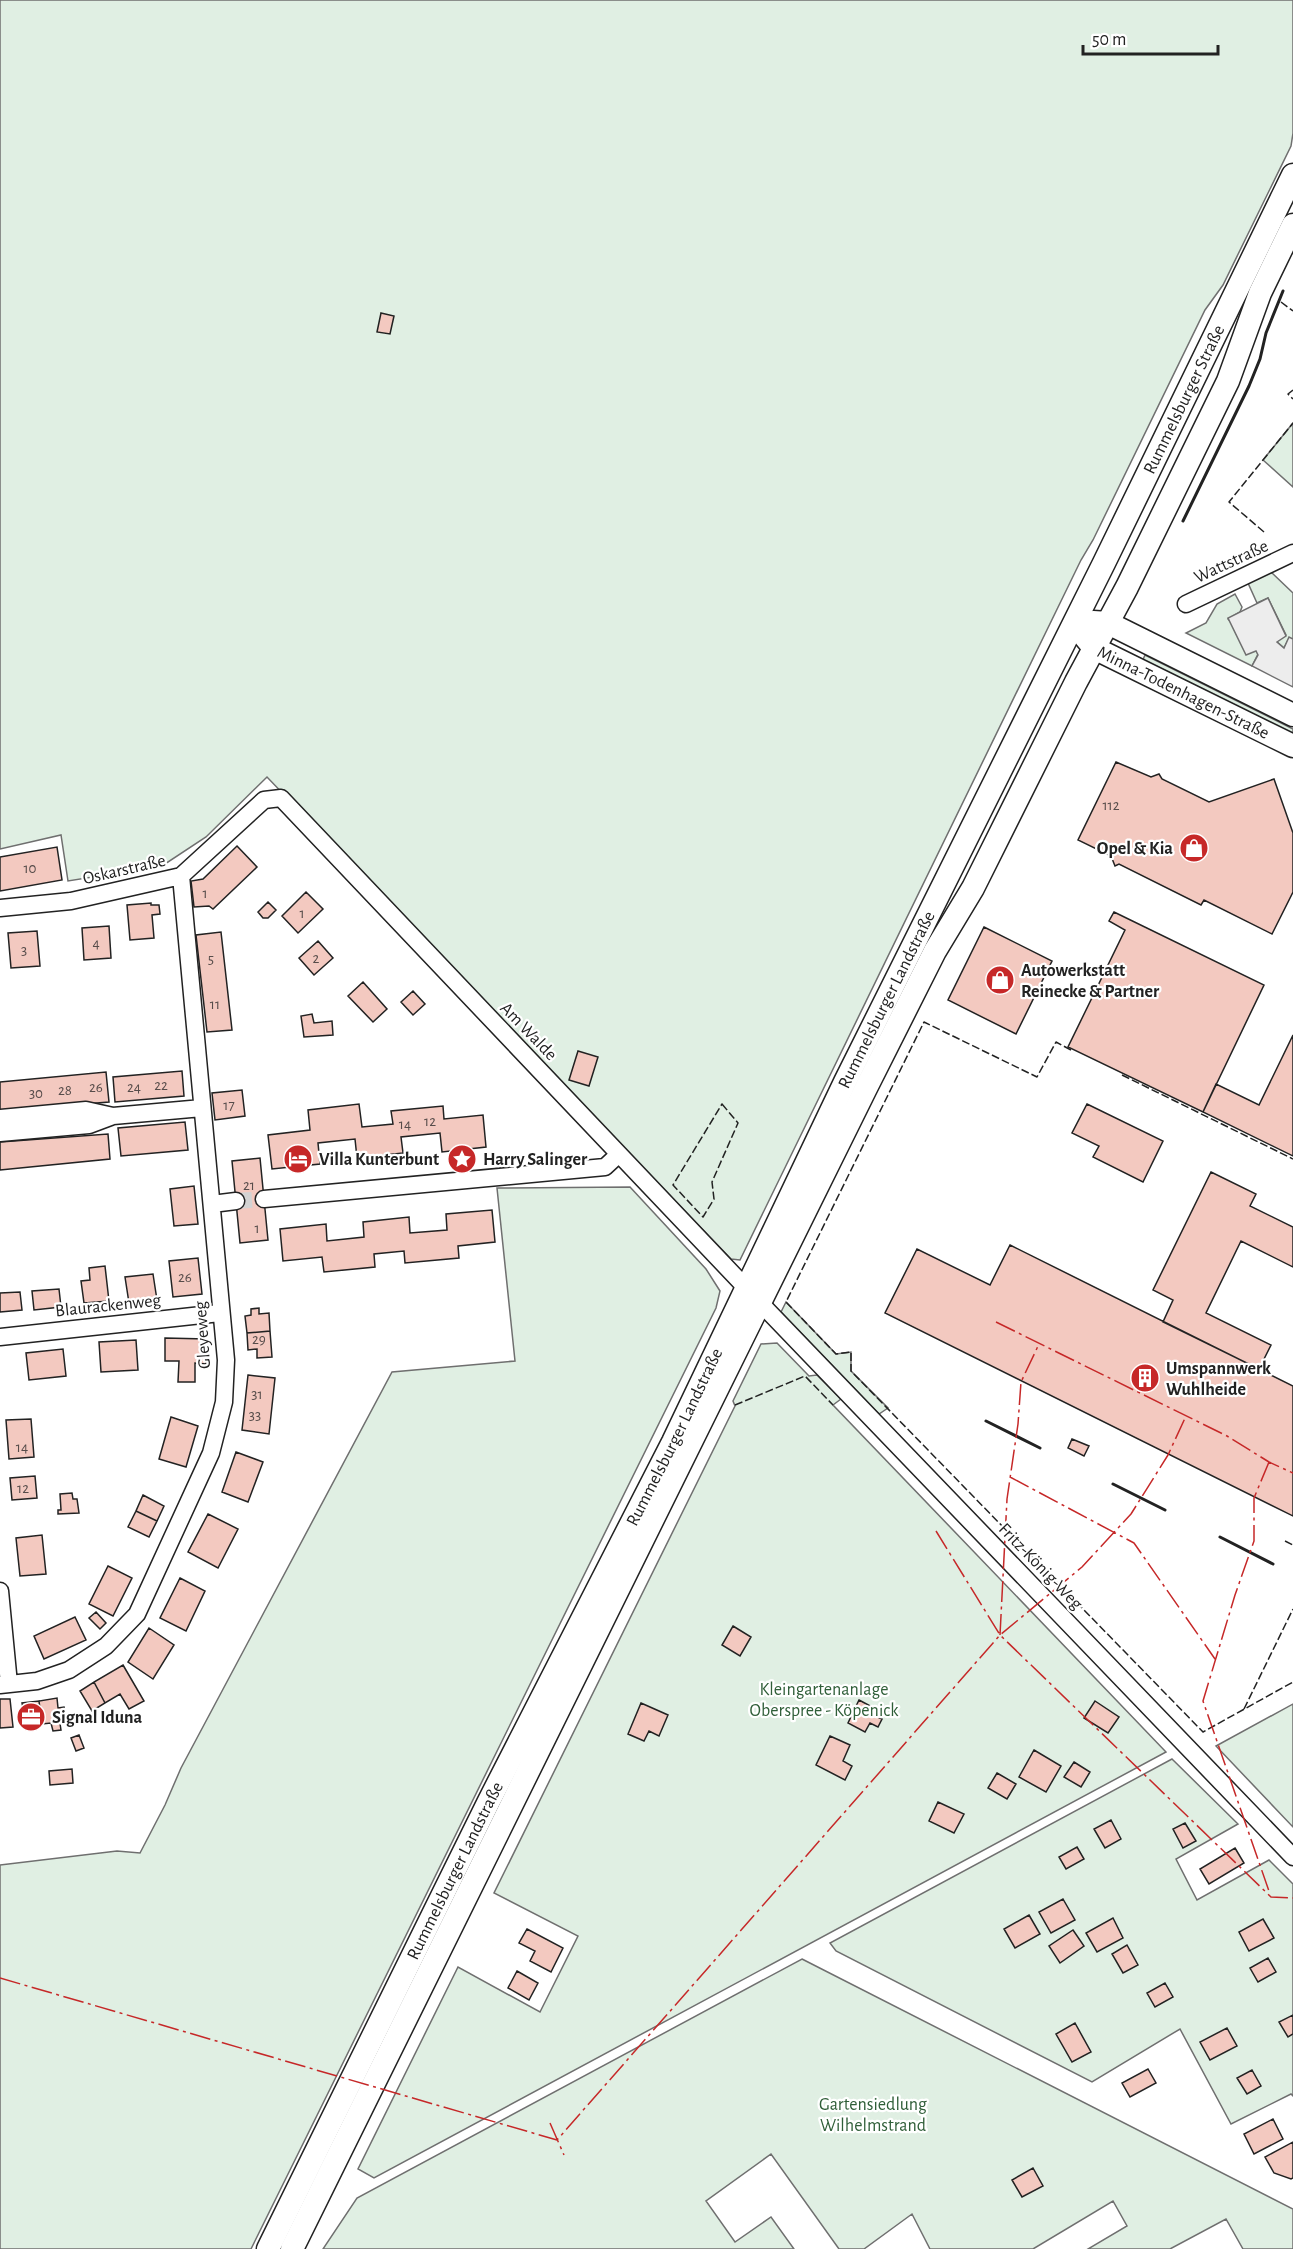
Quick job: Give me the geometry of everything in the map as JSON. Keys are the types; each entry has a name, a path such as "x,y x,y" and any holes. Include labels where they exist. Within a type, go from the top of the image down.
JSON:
{"main road":[{"name":"Rummelsburger Straße","path":"1074,622 1293,176"},
{"name":"Rummelsburger Straße","path":"1094,648 1132,577 1228,381 1252,312 1293,225"},
{"name":"Minna-Todenhagen-Straße","path":"1074,622 1108,623 1293,715"},
{"name":"Minna-Todenhagen-Straße","path":"1074,622 1094,648 1293,746"},
{"name":"Rummelsburger Landstraße","path":"292,2249 754,1296 845,1082 1074,622"},
{"name":"Rummelsburger Landstraße","path":"268,2249 489,1801 674,1442 754,1296 935,951 973,888 1094,648"}],"street":[{"name":"Wattstraße","path":"1186,604 1293,553"},
{"name":"Am Walde","path":"264,801 281,798 754,1296"},
{"name":"Oskarstraße","path":"0,908 71,901 182,876 264,801"},
{"name":"Gleyeweg","path":"4,1685 37,1681 69,1670 106,1646 137,1614 211,1453 224,1402 226,1360 182,876"},
{"path":"0,1133 89,1125 113,1116 202,1108"},
{"path":"0,1118 86,1110 113,1116"},
{"path":"264,1199 605,1167 619,1154"},
{"path":"212,1203 236,1201"},
{"name":"Fritz-König-Weg","path":"754,1296 1293,1857"},
{"name":"Blaurackenweg","path":"0,1337 220,1312"},
{"path":"0,1591 4,1685"}],"green space":[{"path":"0,0 1293,0 1293,133 1291,146 1223,285 1205,310 1093,540 1081,560 740,1260 731,1259 267,777 206,837 162,866 68,881 61,835 0,849"},
{"path":"1293,423 1293,487 1263,460"},
{"path":"1271,572 1293,593 1293,639 1289,638 1284,648 1276,641 1286,635 1268,598 1257,603 1248,583"},
{"path":"1235,594 1242,607 1240,612 1228,619 1256,650 1258,654 1252,666 1186,633 1206,623 1217,604"},
{"path":"1145,655 1293,729 1293,738 1142,662"},
{"path":"630,1187 706,1269 720,1291 716,1308 251,2249 0,2249 0,1865 117,1851 140,1853 181,1768 392,1372 515,1361 497,1188"},
{"path":"786,1302 836,1354 851,1352 851,1371 888,1408 879,1414 781,1312"},
{"name":"Kleingartenanlage Oberspree - Köpenick","path":"777,1343 809,1376 817,1375 841,1399 833,1405 1166,1752 374,2178 358,2169 458,1967 540,2012 578,1936 494,1893 735,1406 733,1401 761,1344"},
{"path":"1293,1704 1293,1827 1216,1746"},
{"path":"1172,1759 1238,1824 1176,1859 1197,1900 1269,1860 1293,1884 1293,2096 1291,2094 1231,2124 1180,2029 1092,2082 836,1951 830,1943"},
{"name":"Gartensiedlung Wilhelmstrand","path":"802,1959 1293,2209 1293,2249 1243,2249 1226,2219 1170,2249 1088,2249 1127,2226 1113,2201 1033,2249 930,2249 912,2214 864,2249 839,2249 771,2154 706,2201 735,2242 771,2217 794,2249 323,2249 357,2198"}],"shaded area":[{"path":"1268,598 1286,636 1277,642 1284,648 1289,637 1293,639 1293,687 1252,666 1258,655 1256,651 1246,655 1228,618"}],"building":[{"path":"381,313 394,316 390,334 377,332"},
{"name":"Opel & Kia","path":"1116,762 1151,777 1159,774 1162,779 1209,802 1274,779 1293,833 1293,892 1272,934 1204,900 1201,905 1119,864 1115,866 1111,856 1078,840"},
{"path":"237,846 257,867 213,909 209,906 194,907 191,881 203,879"},
{"path":"57,847 62,880 0,891 0,857"},
{"path":"306,892 323,909 298,933 282,916"},
{"path":"268,902 276,910 268,918 263,918 258,912"},
{"path":"151,903 151,905 159,905 160,914 152,915 154,938 130,940 127,905"},
{"path":"1114,912 1264,985 1203,1112 1068,1047 1125,930 1109,921"},
{"path":"109,926 111,958 84,960 82,928"},
{"name":"Autowerkstatt Reinecke & Partner","path":"984,927 1052,961 1016,1034 948,1000"},
{"path":"37,931 40,966 11,968 8,933"},
{"path":"221,932 232,1030 207,1032 196,935"},
{"path":"318,941 333,958 314,975 299,958"},
{"path":"363,982 387,1009 373,1022 348,996"},
{"path":"413,991 425,1004 413,1015 401,1002"},
{"path":"312,1014 314,1023 332,1021 333,1035 304,1037 301,1016"},
{"path":"1293,1035 1293,1156 1203,1112 1216,1084 1259,1105"},
{"path":"578,1051 598,1057 589,1086 569,1080"},
{"path":"182,1071 184,1096 115,1102 113,1077"},
{"path":"106,1072 109,1102 0,1111 0,1082"},
{"path":"242,1090 245,1116 215,1120 212,1093"},
{"path":"359,1104 362,1127 393,1124 391,1111 443,1106 444,1119 483,1115 486,1147 442,1152 440,1133 401,1137 403,1153 357,1158 355,1139 318,1143 320,1164 272,1169 268,1135 310,1130 308,1110"},
{"path":"1087,1104 1163,1141 1143,1182 1093,1157 1099,1146 1072,1133"},
{"path":"185,1122 188,1150 121,1156 118,1128"},
{"path":"108,1134 110,1159 0,1170 0,1142"},
{"path":"260,1158 268,1240 240,1243 232,1161"},
{"path":"1211,1172 1256,1194 1250,1206 1293,1227 1293,1267 1241,1241 1206,1313 1271,1345 1259,1369 1163,1322 1173,1300 1153,1290"},
{"path":"194,1186 198,1224 174,1226 170,1189"},
{"path":"492,1210 495,1242 458,1246 459,1258 405,1263 404,1251 374,1254 375,1267 324,1272 322,1257 283,1261 280,1229 326,1224 327,1241 364,1237 363,1222 409,1217 410,1233 447,1230 446,1214"},
{"name":"Umspannwerk Wuhlheide","path":"1010,1245 1293,1386 1293,1516 885,1313 917,1249 990,1285"},
{"path":"198,1258 202,1294 173,1297 169,1261"},
{"path":"105,1266 109,1301 84,1303 81,1281 90,1280 89,1268"},
{"path":"153,1274 157,1300 129,1303 125,1277"},
{"path":"59,1289 61,1307 34,1310 32,1291"},
{"path":"20,1292 22,1310 0,1312 0,1293"},
{"path":"259,1308 259,1314 269,1313 270,1331 247,1333 245,1316 251,1315 251,1309"},
{"path":"270,1331 272,1357 257,1358 257,1349 248,1350 247,1333"},
{"path":"165,1338 206,1339 206,1364 195,1363 195,1382 178,1382 179,1361 165,1361"},
{"path":"136,1340 138,1370 101,1372 99,1342"},
{"path":"63,1349 66,1376 29,1380 26,1353"},
{"path":"248,1375 275,1378 269,1434 242,1430"},
{"path":"171,1417 198,1426 186,1467 159,1459"},
{"path":"31,1419 34,1457 9,1459 6,1420"},
{"path":"1072,1439 1089,1446 1084,1456 1068,1448"},
{"path":"236,1452 263,1462 248,1502 222,1492"},
{"path":"35,1476 37,1498 12,1500 10,1478"},
{"path":"72,1493 73,1499 77,1499 79,1513 58,1514 58,1510 61,1510 60,1494"},
{"path":"143,1495 164,1506 157,1521 136,1511"},
{"path":"136,1511 157,1521 149,1537 128,1527"},
{"path":"208,1514 238,1529 218,1568 188,1552"},
{"path":"42,1535 46,1574 20,1576 16,1538"},
{"path":"108,1566 132,1578 113,1616 89,1604"},
{"path":"180,1578 205,1591 186,1631 160,1618"},
{"path":"96,1612 106,1623 100,1629 89,1618"},
{"path":"75,1617 86,1640 44,1659 34,1636"},
{"path":"733,1626 751,1637 740,1656 722,1645"},
{"path":"149,1628 174,1645 153,1679 128,1662"},
{"path":"123,1665 144,1701 129,1709 120,1694 105,1703 94,1682"},
{"path":"94,1682 105,1703 92,1711 80,1691"},
{"path":"57,1698 58,1708 64,1707 65,1716 59,1717 61,1730 53,1731 51,1723 42,1724 39,1701"},
{"path":"0,1699 10,1699 13,1727 0,1728"},
{"path":"859,1700 876,1709 873,1715 882,1719 878,1727 870,1723 865,1732 848,1723"},
{"name":"Signal Iduna","path":"39,1701 42,1724 26,1726 25,1721 21,1721 19,1713 24,1713 22,1703"},
{"path":"1095,1701 1119,1717 1108,1733 1084,1718"},
{"path":"641,1703 668,1715 659,1736 649,1731 644,1741 628,1734"},
{"path":"79,1735 84,1748 76,1751 71,1738"},
{"path":"830,1736 850,1745 843,1761 852,1766 845,1780 816,1765"},
{"path":"1034,1750 1061,1766 1046,1792 1019,1777"},
{"path":"1074,1762 1090,1772 1081,1787 1064,1777"},
{"path":"72,1769 73,1783 50,1785 49,1771"},
{"path":"997,1773 1016,1784 1007,1799 988,1788"},
{"path":"938,1802 964,1814 954,1833 929,1821"},
{"path":"1111,1820 1121,1839 1105,1848 1094,1829"},
{"path":"1185,1823 1196,1841 1183,1848 1173,1829"},
{"path":"1077,1847 1084,1859 1066,1869 1059,1857"},
{"path":"1235,1848 1244,1863 1209,1884 1200,1869"},
{"path":"1063,1899 1075,1920 1051,1933 1039,1912"},
{"path":"1029,1915 1040,1934 1015,1948 1004,1929"},
{"path":"1113,1918 1123,1938 1097,1952 1086,1933"},
{"path":"1263,1919 1274,1938 1249,1951 1239,1932"},
{"path":"527,1929 563,1948 551,1972 530,1961 535,1951 519,1943"},
{"path":"1073,1930 1084,1946 1060,1963 1049,1946"},
{"path":"1127,1945 1138,1965 1123,1973 1112,1954"},
{"path":"1268,1958 1276,1972 1258,1982 1250,1968"},
{"path":"517,1971 538,1983 529,2000 508,1988"},
{"path":"1165,1983 1173,1997 1155,2007 1147,1993"},
{"path":"1293,2015 1293,2034 1288,2037 1279,2022"},
{"path":"1075,2023 1091,2052 1072,2062 1056,2034"},
{"path":"1227,2028 1237,2046 1210,2060 1200,2042"},
{"path":"1148,2069 1156,2083 1130,2097 1122,2083"},
{"path":"1252,2070 1261,2086 1247,2094 1237,2078"},
{"path":"1273,2119 1283,2139 1254,2154 1244,2134"},
{"path":"1293,2142 1293,2178 1291,2179 1274,2173 1265,2157"},
{"path":"1033,2168 1043,2186 1022,2197 1012,2180"}],"tunnel":[{"path":"236,1201 264,1199"}],"fence":[{"path":"1281,302 1293,311"},
{"path":"1293,390 1288,394 1293,399"},
{"path":"1264,532 1229,502 1293,423"},
{"path":"1071,1050 1056,1042 1037,1077 924,1022 786,1302 836,1354 851,1352 851,1371 1203,1732 1293,1682"},
{"path":"1122,1075 1293,1159"},
{"path":"722,1104 738,1123 712,1182 714,1199 703,1217 673,1185 722,1104"},
{"path":"735,1405 805,1376 833,1405"},
{"path":"1285,1541 1293,1545"},
{"path":"1244,1709 1293,1609"}],"wall":[{"path":"1183,521 1249,386 1260,359 1266,333 1283,291"},
{"path":"986,1421 1040,1448"},
{"path":"1113,1484 1165,1510"},
{"path":"1220,1537 1273,1564"}],"power":[{"path":"996,1322 1227,1436 1269,1462 1293,1473"},
{"path":"1000,1635 1007,1499 1018,1424 1021,1382 1039,1344"},
{"path":"0,1978 557,2140 1000,1635 1082,1567 1131,1514 1168,1455 1186,1416"},
{"path":"1269,1462 1254,1498 1254,1541 1203,1701 1270,1894"},
{"path":"1010,1477 1134,1543 1215,1659"},
{"path":"936,1531 1000,1635 1271,1897 1293,1898"},
{"path":"550,2123 564,2155"}],"place":[{"name":"Opel & Kia","path":"1194,848"},
{"name":"Autowerkstatt Reinecke & Partner","path":"1000,980"},
{"name":"Villa Kunterbunt","path":"298,1159"},
{"name":"Harry Salinger","path":"462,1159"},
{"name":"Umspannwerk Wuhlheide","path":"1145,1378"},
{"name":"Signal Iduna","path":"31,1717"}]}
